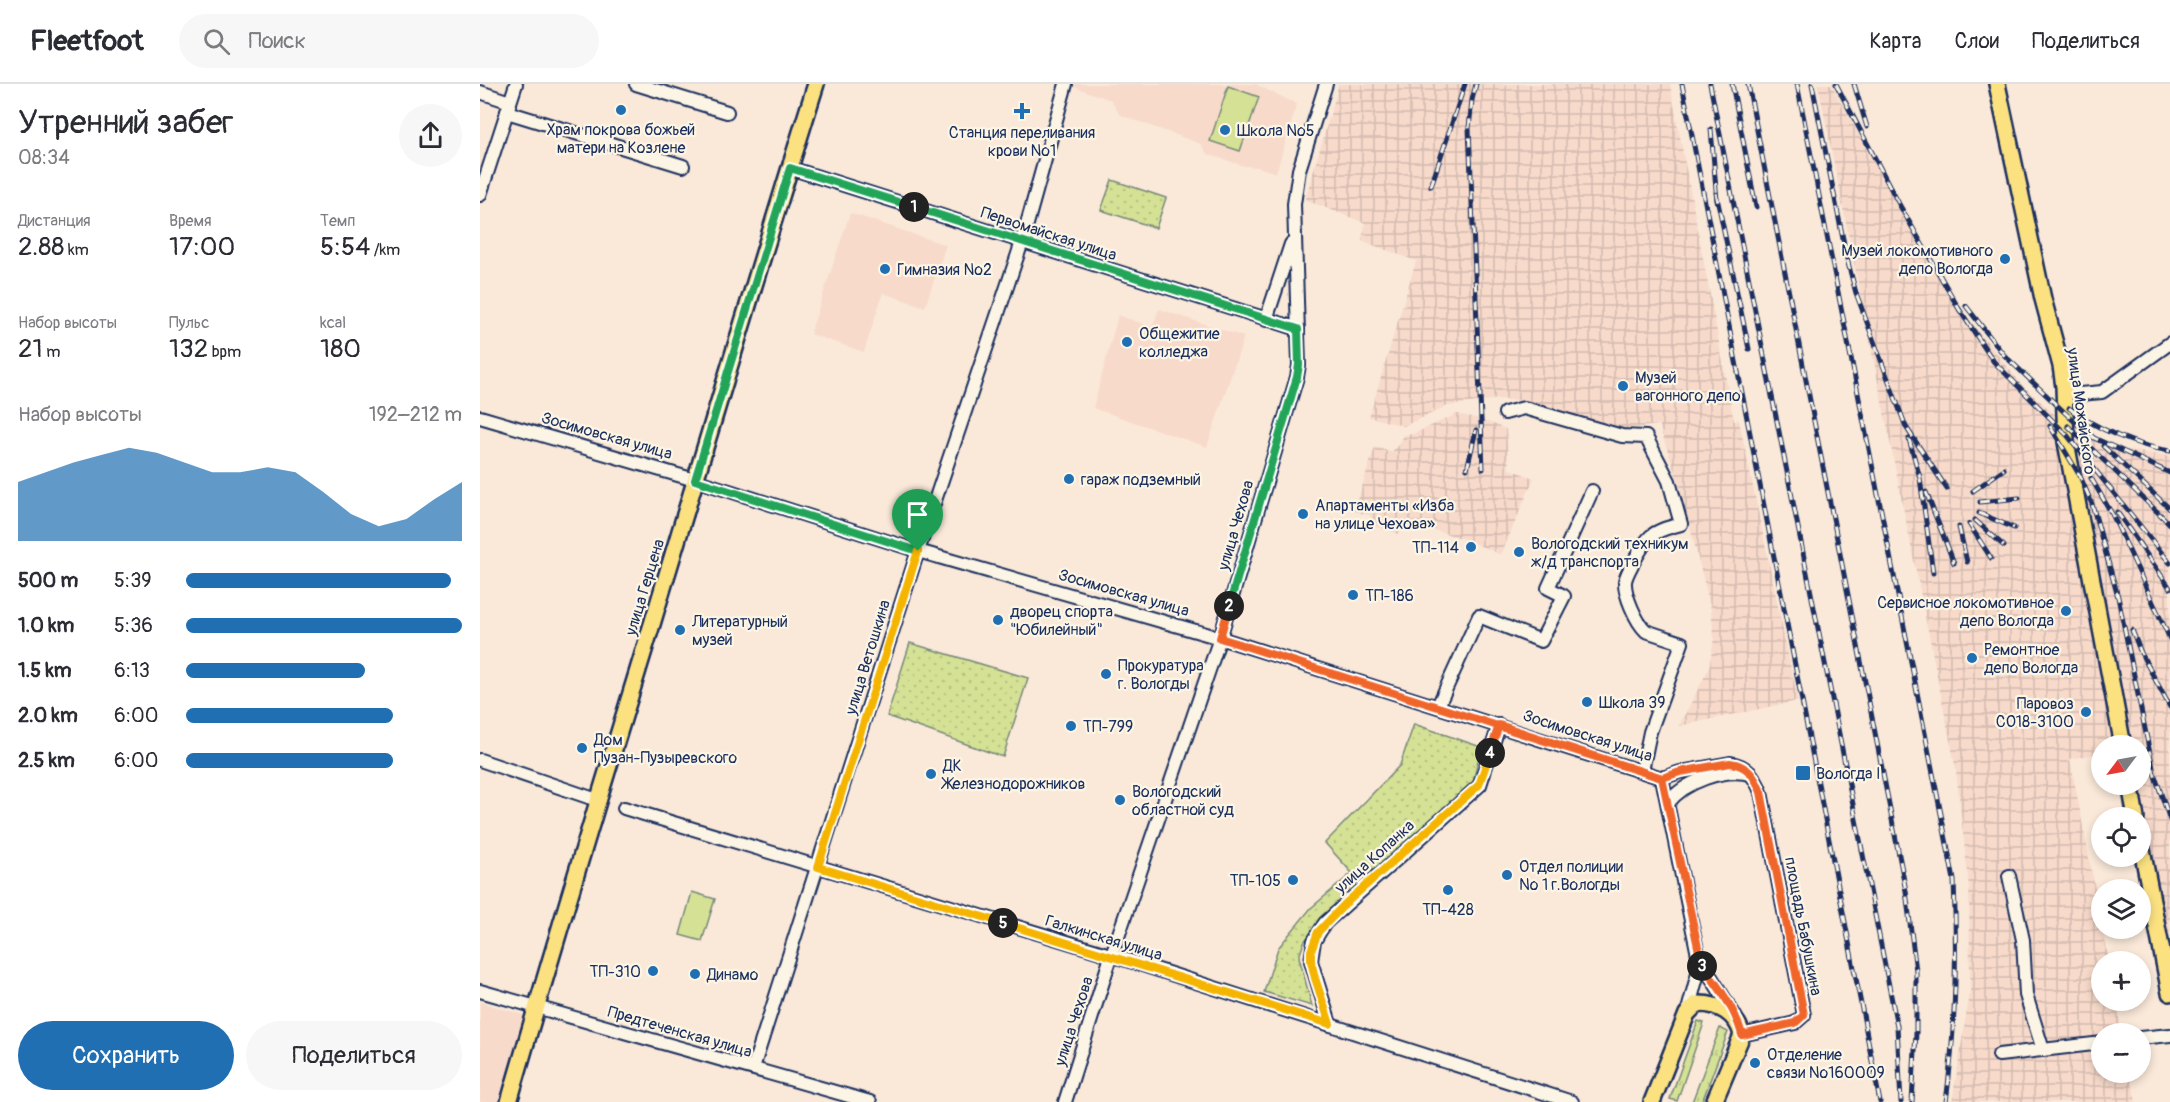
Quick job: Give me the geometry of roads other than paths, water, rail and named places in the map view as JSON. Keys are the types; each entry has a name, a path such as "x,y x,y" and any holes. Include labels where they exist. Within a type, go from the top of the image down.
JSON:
{"main road":[{"name":"улица Герцена","path":"509,1102 597,800 816,84"},
{"name":"улица Можайского","path":"1997,84 2064,387 2066,442 2121,735"},
{"path":"2145,867 2170,993"},
{"path":"1687,1014 1697,1004 1705,1004 1729,1012 1737,1019 1741,1038 1714,1101"},
{"name":"Зосимовская улица","path":"1654,1100 1687,1014"}],"street":[{"path":"480,195 516,84"},
{"path":"636,84 727,112"},
{"name":"улица Ветошкина","path":"753,1068 918,551 1022,242 1066,84"},
{"name":"улица Чехова","path":"1065,1102 1220,638 1297,377 1299,365 1294,204 1299,170 1326,84"},
{"path":"480,92 508,107 683,166"},
{"name":"Первомайская улица","path":"790,168 1298,329"},
{"path":"1266,320 1294,236"},
{"path":"2064,387 2080,394 2102,392 2170,343"},
{"path":"1505,412 1524,408 1622,436 1646,437 1669,482 1681,524 1660,530 1647,539 1625,583 1635,617 1642,627 1646,631 1682,643 1650,732 1642,771"},
{"name":"Зосимовская улица","path":"480,417 695,480 918,551 1220,638 1662,778 1700,965 1687,1014"},
{"path":"1438,706 1479,616 1541,641 1564,596 1548,588 1592,491"},
{"name":"улица Копанка","path":"1330,1024 1311,961 1311,951 1318,932 1346,903 1479,785 1499,725"},
{"path":"480,760 597,800"},
{"path":"1662,778 1680,772 1730,763 1743,766 1752,774"},
{"path":"1668,803 1680,790 1706,779 1738,772 1752,774"},
{"name":"площадь Бабушкина","path":"1741,1038 1795,1023 1804,1015 1761,792 1752,774"},
{"name":"Галкинская улица","path":"624,808 1112,956 1572,1102"},
{"path":"2009,876 2023,940 2026,995 2043,1050"},
{"path":"1700,965 1711,977 1737,1019"},
{"name":"Предтеченская улица","path":"480,991 870,1102"},
{"path":"2151,1037 2170,1035"},
{"path":"1999,1055 2091,1044"}],"railway":[{"path":"1431,186 1465,84"},
{"path":"1476,84 1469,128 1483,469"},
{"path":"1682,84 1880,1102"},
{"path":"1710,84 1897,1026 1901,1102"},
{"path":"1732,84 1756,207"},
{"path":"1748,84 1906,891 1916,971 1916,1033 1912,1102"},
{"path":"1797,84 1954,880 1955,991 1946,1102"},
{"path":"1812,84 1847,259 1856,293 1906,427 1947,489"},
{"path":"1836,84 1899,204 1959,309 1994,362 2067,435 2170,563"},
{"path":"1854,84 1867,127"},
{"path":"1711,129 1717,201"},
{"path":"1716,193 1749,349"},
{"path":"1966,306 2004,355 2078,425 2094,438 2170,473"},
{"path":"2069,408 2117,436 2170,451"},
{"path":"2050,426 2080,476 2092,504 2118,597 2154,773 2170,820"},
{"path":"2068,426 2170,524"},
{"path":"1467,469 1476,430"},
{"path":"1909,439 1920,478 1933,573"},
{"path":"2103,446 2170,509"},
{"path":"1973,491 2004,469"},
{"path":"2091,478 2112,514 2170,639"},
{"path":"1926,492 1954,563"},
{"path":"1980,502 2019,498"},
{"path":"2117,512 2170,588"},
{"path":"1979,513 2014,528"},
{"path":"1975,520 2004,546"},
{"path":"1969,524 1991,558"},
{"path":"1959,527 1967,562"},
{"path":"2132,630 2141,653 2170,707"}],"place":[{"name":"Храм покрова божьей матери на Козлене","path":"621,110"},
{"name":"Станция переливания крови №1","path":"1022,111"},
{"name":"Школа №5","path":"1225,130"},
{"name":"Музей локомотивного депо Вологда","path":"2005,259"},
{"name":"Гимназия №2","path":"885,269"},
{"name":"Общежитие колледжа","path":"1127,342"},
{"name":"Музей вагонного депо","path":"1623,386"},
{"name":"гараж подземный","path":"1069,479"},
{"name":"Апартаменты «Изба на улице Чехова»","path":"1303,514"},
{"name":"ТП-114","path":"1471,547"},
{"name":"Вологодский техникум ж/д транспорта","path":"1519,552"},
{"name":"ТП-186","path":"1353,595"},
{"name":"Сервисное локомотивное депо Вологда","path":"2066,611"},
{"name":"дворец спорта \"Юбилейный\"","path":"998,620"},
{"name":"Литературный музей","path":"680,630"},
{"name":"Ремонтное депо Вологда","path":"1972,658"},
{"name":"Прокуратура г. Вологды","path":"1106,674"},
{"name":"Школа 39","path":"1587,702"},
{"name":"Паровоз СО18-3100","path":"2086,712"},
{"name":"ТП-799","path":"1071,726"},
{"name":"Дом Пузан-Пузыревского","path":"582,748"},
{"name":"Вологда I","path":"1803,773"},
{"name":"ДК Железнодорожников","path":"931,774"},
{"name":"Вологодский областной суд","path":"1120,800"},
{"name":"Отдел полиции № 1 г.Вологды","path":"1507,875"},
{"name":"ТП-105","path":"1293,880"},
{"name":"ТП-428","path":"1448,890"},
{"name":"ТП-310","path":"653,971"},
{"name":"Динамо","path":"695,974"},
{"name":"Отделение связи №160009","path":"1755,1063"}]}
